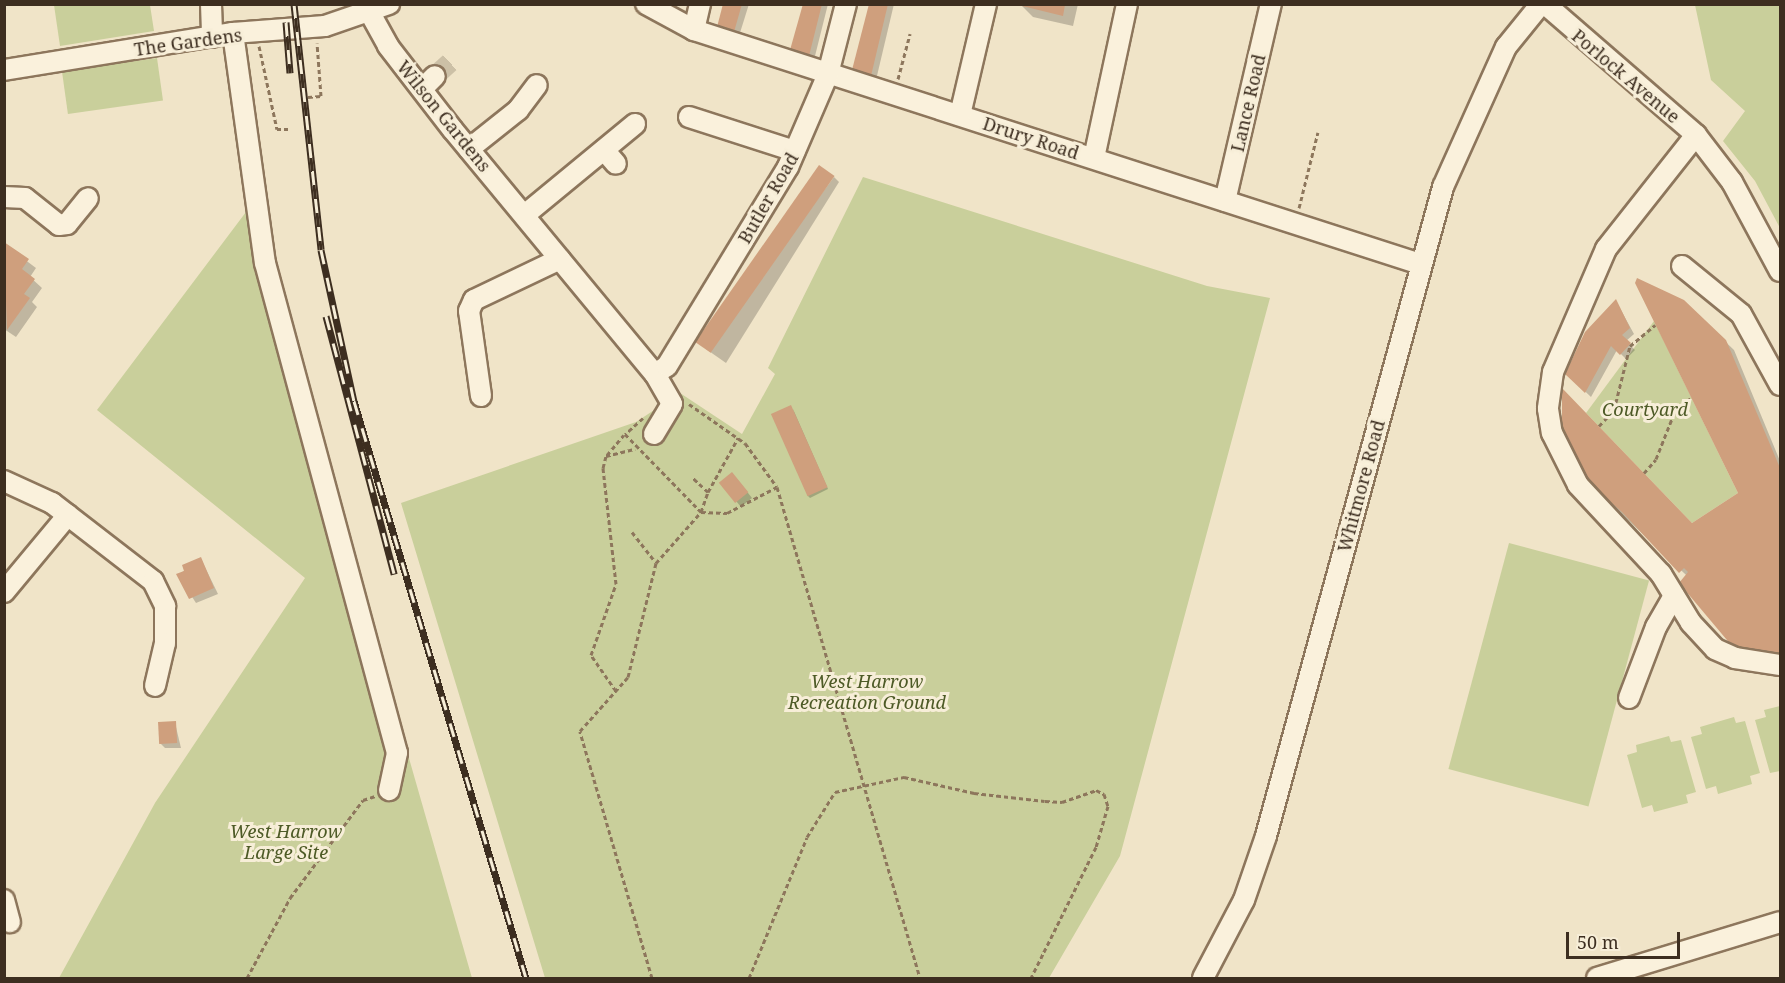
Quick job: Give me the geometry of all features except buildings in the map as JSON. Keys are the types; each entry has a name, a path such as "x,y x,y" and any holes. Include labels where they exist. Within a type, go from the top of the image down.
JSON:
{"street":[{"path":"211,4 212,37"},
{"name":"The Gardens","path":"4,70 212,37 341,13 370,13 389,4"},
{"name":"Drury Road","path":"646,4 694,30 1420,264"},
{"path":"694,30 700,4"},
{"name":"Butler Road","path":"655,374 667,366 795,151 828,74 846,4"},
{"path":"960,115 986,4"},
{"path":"1094,158 1127,4"},
{"name":"Lance Road","path":"1225,201 1271,4"},
{"name":"Porlock Avenue","path":"1543,4 1695,135 1732,182 1780,271"},
{"name":"Whitmore Road","path":"1203,978 1244,900 1266,836 1420,264 1443,187 1486,86 1506,47 1543,4"},
{"name":"Wilson Gardens","path":"370,13 428,83 469,149 527,213 560,260 655,374 672,404 654,434"},
{"path":"233,33 265,264 397,753 389,790"},
{"path":"469,149 518,110 537,84"},
{"path":"690,117 795,151"},
{"path":"527,213 610,157 635,124"},
{"path":"1695,135 1606,249 1553,372 1548,409 1552,433 1578,485 1674,596 1714,649 1757,665 1780,665"},
{"path":"4,197 25,198 59,225 67,224 88,198"},
{"path":"480,396 469,311 474,300 560,260"},
{"path":"1682,266 1741,314 1780,385"},
{"path":"4,481 68,515 144,573 165,606 165,643 155,686"},
{"path":"4,592 68,515"},
{"path":"1629,698 1656,627 1674,596"},
{"path":"4,900 10,922"},
{"path":"1597,978 1780,922"}],"path":[{"path":"894,95 910,34"},
{"path":"308,97 321,96 317,41"},
{"path":"259,58 277,129 288,129"},
{"path":"1295,224 1318,132"},
{"path":"1599,426 1614,410 1630,346 1655,325"},
{"path":"1644,473 1656,459 1675,411 1691,398"},
{"path":"682,399 738,438 759,456 777,487 920,978"},
{"path":"616,691 591,655 616,584 604,483 606,456 647,414"},
{"path":"625,434 635,449 701,512 727,513 777,487"},
{"path":"652,978 580,731 628,677 656,563 701,512 708,492 738,438"},
{"path":"606,456 635,449"},
{"path":"693,478 708,492"},
{"path":"632,532 656,563"},
{"path":"749,978 807,837 835,792 862,783 924,778 974,793 1062,802 1090,791 1104,794 1108,806 1096,847 1031,978"},
{"path":"247,978 290,898 357,809 389,790"}],"green space":[{"path":"54,5 150,5 154,31 60,46"},
{"path":"1695,5 1780,5 1780,228 1755,181 1723,141 1745,111 1711,80"},
{"path":"157,58 163,101 68,114 62,71"},
{"name":"West Harrow Recreation Ground","path":"863,177 1207,286 1270,298 1120,856 1049,978 545,978 401,503 636,422 680,393 742,434 775,374 768,368"},
{"name":"West Harrow Large Site","path":"262,205 312,420 472,978 59,978 155,803 305,578 97,410 249,208"},
{"name":"Courtyard","path":"1654,321 1738,493 1692,523 1586,413"},
{"path":"1509,543 1649,581 1588,807 1448,769"},
{"path":"1780,706 1780,771 1770,773 1755,720 1766,717 1764,710"},
{"path":"1734,717 1736,723 1745,721 1760,773 1750,776 1752,784 1718,794 1716,786 1706,789 1691,737 1702,734 1700,727"},
{"path":"1669,736 1671,742 1681,740 1696,792 1686,795 1688,803 1654,812 1652,805 1642,808 1627,755 1637,752 1636,745"}],"tunnel":[{"path":"435,76 455,58"}],"railway":[{"path":"294,4 321,250 354,401 526,978"},
{"path":"286,22 290,73"},
{"path":"326,316 394,574"}]}
